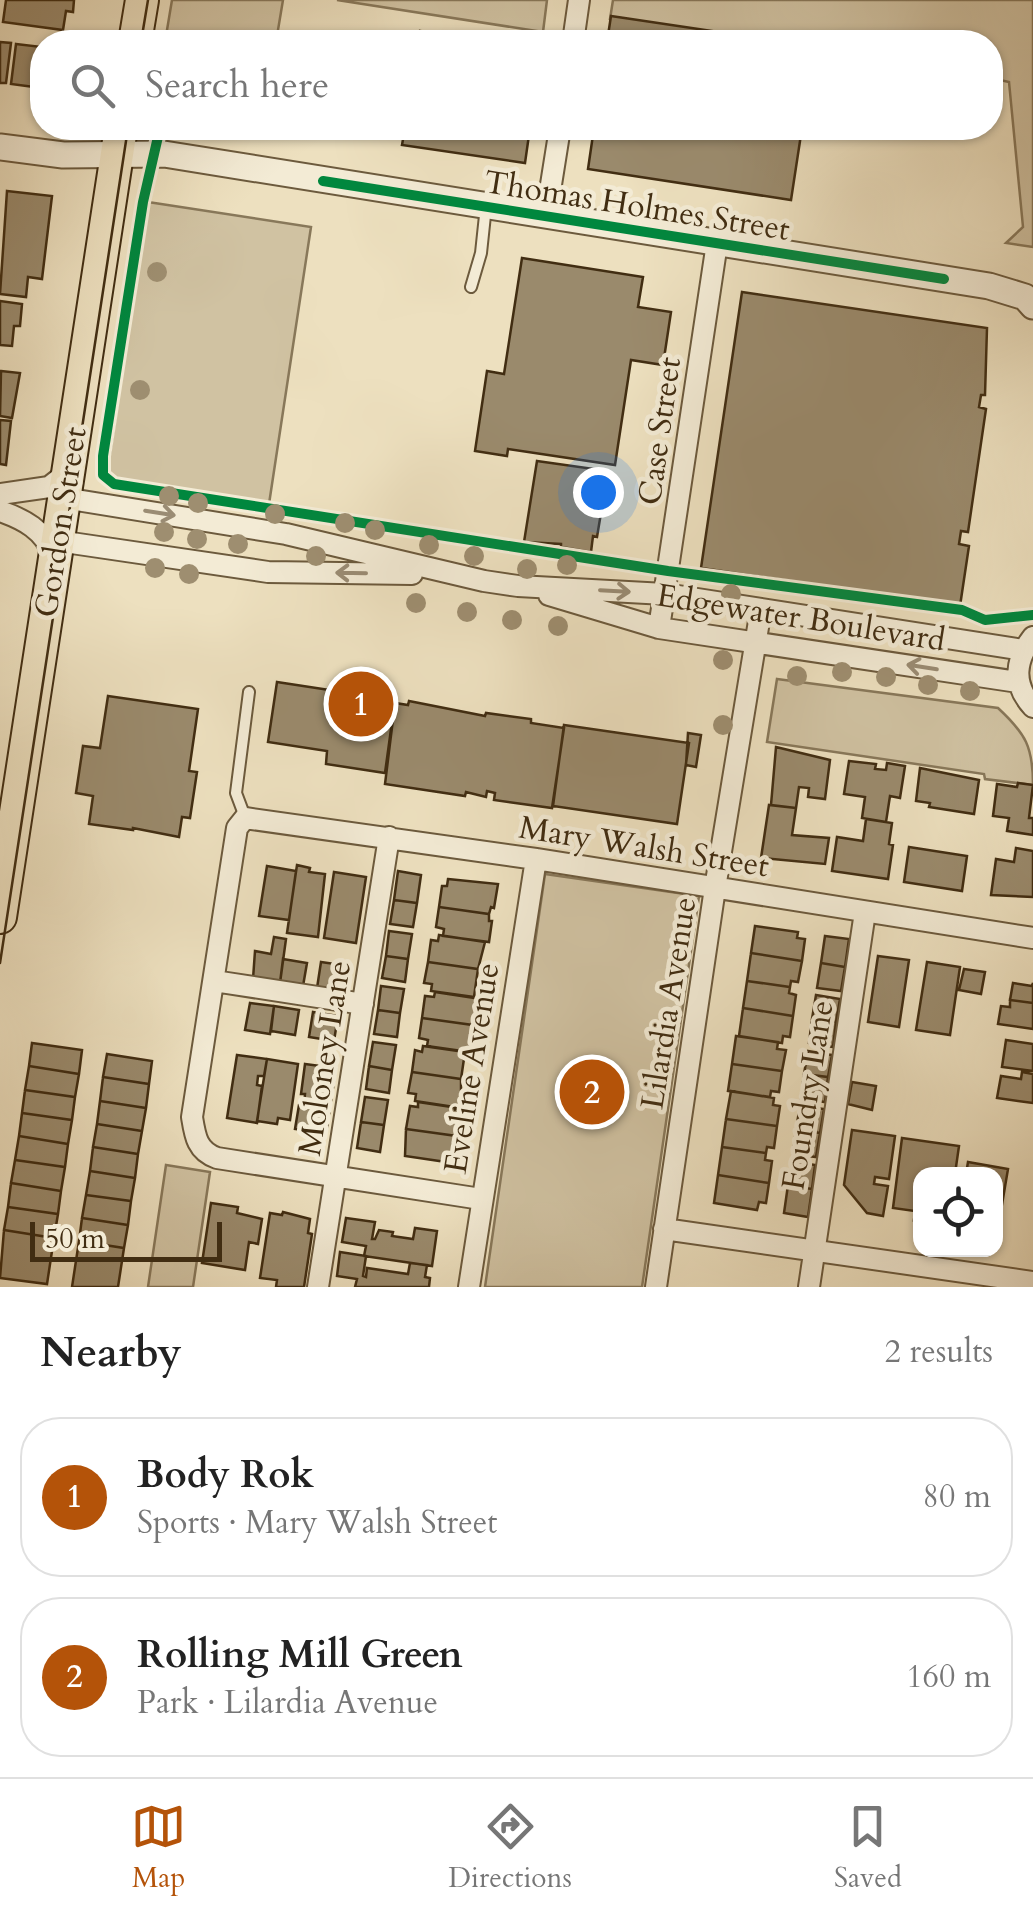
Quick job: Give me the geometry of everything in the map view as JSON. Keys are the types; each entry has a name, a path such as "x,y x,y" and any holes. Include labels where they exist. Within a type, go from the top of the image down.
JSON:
{"main road":[{"path":"137,30 142,0"},
{"name":"Gordon Street","path":"0,917 4,858 119,142"}],"street":[{"path":"575,30 579,0"},
{"path":"546,216 558,140"},
{"name":"Thomas Holmes Street","path":"0,147 64,155 119,142 164,154 989,286 1025,296 1033,306"},
{"name":"Case Street","path":"659,628 717,243"},
{"path":"0,494 66,485"},
{"name":"Edgewater Boulevard","path":"66,485 449,575 518,586 665,594 1028,644"},
{"path":"0,511 34,527 56,552"},
{"name":"Edgewater Boulevard","path":"56,552 268,572 449,575"},
{"name":"Edgewater Boulevard","path":"518,586 659,628 1018,682"},
{"name":"Lilardia Avenue","path":"656,1287 715,888 762,609"},
{"path":"1028,644 1018,666 1018,682 1033,706"},
{"path":"246,818 237,828 192,1118 196,1143 216,1158 481,1199"},
{"name":"Mary Walsh Street","path":"246,818 536,859 1033,938"},
{"name":"Moloney Lane","path":"318,1287 389,837"},
{"name":"Eveline Avenue","path":"469,1287 536,859"},
{"name":"Foundry Lane","path":"808,1287 865,912"},
{"path":"214,982 363,1004"},
{"path":"664,1229 1033,1282"}],"lane":[{"path":"471,287 481,252 486,206"},
{"path":"246,818 236,794 249,692"}],"shaded area":[{"path":"172,0 283,0 278,30 167,30"},
{"path":"337,0 547,0 543,30"},
{"path":"613,0 1033,0 1033,247 1006,243 1023,227 1009,82 1003,81 1003,30 683,30 610,19"},
{"path":"148,202 311,227 269,504 106,479"},
{"path":"777,679 998,708 1026,742 1033,785 985,779 984,774 767,742"},
{"path":"545,874 699,896 642,1287 485,1287"},
{"path":"166,1165 210,1172 193,1287 148,1287"}],"building":[{"path":"6,0 74,0 73,12 66,11 63,30 3,22"},
{"path":"611,16 705,30 609,30"},
{"path":"0,42 11,43 6,83 0,83"},
{"path":"16,44 30,46 30,86 11,84"},
{"path":"403,140 528,140 525,163 402,145"},
{"path":"592,140 800,140 791,200 588,169"},
{"path":"7,191 52,196 42,279 28,277 26,297 0,294"},
{"path":"522,258 643,277 638,307 671,312 663,365 631,360 615,465 508,449 507,456 475,451 487,371 504,374"},
{"path":"742,292 987,328 985,395 981,395 979,407 986,409 968,532 961,531 959,544 969,546 960,606 701,568"},
{"path":"0,301 22,304 20,326 14,326 12,346 0,345"},
{"path":"1,371 20,373 12,418 0,416"},
{"path":"0,420 11,421 6,465 0,464"},
{"path":"537,461 608,471 591,552 561,544 524,542"},
{"path":"277,682 395,700 385,773 326,764 327,751 268,742"},
{"path":"108,696 198,709 189,771 197,772 190,818 182,817 179,837 89,824 93,796 76,793 83,746 100,748"},
{"path":"409,701 485,716 486,713 531,719 531,723 564,728 552,808 494,800 495,793 487,791 486,797 466,792 465,796 385,784 395,703 408,705"},
{"path":"564,725 689,743 677,824 553,806"},
{"path":"688,733 701,735 696,767 686,765"},
{"path":"776,747 830,760 825,799 808,797 809,788 799,787 796,808 771,805"},
{"path":"849,761 876,764 875,769 886,770 887,763 905,766 900,798 890,796 886,822 862,818 865,797 844,794"},
{"path":"920,768 979,780 974,814 929,807 930,803 916,801"},
{"path":"1018,783 1033,785 1029,818 1033,818 1033,835 1007,831 1009,818 993,816 997,784 1017,787"},
{"path":"769,805 796,808 792,835 829,838 825,864 761,858"},
{"path":"866,819 892,823 888,879 832,871 837,837 863,841"},
{"path":"909,847 967,856 962,891 904,882"},
{"path":"1016,848 1033,851 1033,897 991,895 996,859 1014,862"},
{"path":"297,865 325,874 318,937 287,933"},
{"path":"267,866 296,871 289,920 259,916"},
{"path":"398,871 421,875 417,903 394,900"},
{"path":"334,872 366,877 356,943 324,938"},
{"path":"448,879 498,884 494,908 489,914 439,907 442,886 447,886"},
{"path":"394,900 417,903 413,927 390,924"},
{"path":"439,907 489,914 489,942 443,936 444,929 436,927"},
{"path":"755,926 798,932 797,938 805,939 802,961 751,953"},
{"path":"389,931 412,934 408,959 386,956"},
{"path":"439,935 485,942 478,969 428,962 431,940 438,941"},
{"path":"825,936 849,939 845,967 821,963"},
{"path":"274,937 286,939 280,983 253,979 255,951 271,954"},
{"path":"751,953 802,961 798,982 791,981 790,987 747,981"},
{"path":"386,956 408,959 405,982 382,978"},
{"path":"878,956 909,960 899,1027 868,1022"},
{"path":"283,959 307,963 303,986 280,983"},
{"path":"321,962 349,966 345,993 317,988"},
{"path":"428,962 478,969 474,997 431,991 432,984 424,983"},
{"path":"927,962 960,967 950,1035 916,1030"},
{"path":"821,963 845,967 841,991 817,988"},
{"path":"964,969 985,972 981,994 959,990"},
{"path":"747,981 790,987 789,993 796,995 793,1016 743,1008"},
{"path":"1013,983 1033,983 1033,1003 1010,1000"},
{"path":"381,986 404,989 400,1013 378,1010"},
{"path":"435,992 481,999 473,1025 422,1018 425,996 434,997"},
{"path":"816,995 840,999 836,1022 812,1019"},
{"path":"1010,1000 1033,1003 1033,1029 998,1024 1001,1006 1010,1007"},
{"path":"250,1003 274,1006 270,1034 245,1030"},
{"path":"274,1006 299,1010 295,1035 271,1031"},
{"path":"743,1008 793,1016 790,1037 783,1036 782,1043 739,1036"},
{"path":"378,1010 400,1013 397,1037 374,1034"},
{"path":"313,1012 338,1016 334,1041 309,1037"},
{"path":"422,1018 473,1025 469,1052 427,1046 428,1040 419,1038"},
{"path":"812,1019 836,1022 833,1047 809,1043"},
{"path":"736,1036 778,1042 777,1049 786,1050 782,1071 732,1064"},
{"path":"1006,1040 1033,1044 1033,1071 1002,1067"},
{"path":"373,1042 396,1045 392,1070 369,1066"},
{"path":"32,1043 82,1050 79,1074 29,1066"},
{"path":"423,1046 465,1052 461,1079 412,1072 415,1050 422,1052"},
{"path":"808,1051 832,1055 828,1077 804,1074"},
{"path":"107,1054 152,1061 149,1084 103,1077"},
{"path":"237,1055 267,1059 264,1076 258,1076 257,1085 262,1086 257,1123 227,1118"},
{"path":"267,1059 298,1064 290,1120 278,1118 277,1124 257,1121"},
{"path":"305,1064 336,1068 327,1127 319,1126 318,1132 295,1129 299,1105 304,1105 305,1094 301,1094"},
{"path":"732,1064 782,1071 779,1092 771,1091 770,1097 728,1091"},
{"path":"29,1066 79,1074 75,1097 25,1090"},
{"path":"369,1066 392,1070 389,1093 366,1089"},
{"path":"412,1072 461,1079 461,1108 415,1101 416,1094 408,1093"},
{"path":"1022,1072 1033,1074 1033,1103 997,1098 1001,1076 1021,1079"},
{"path":"804,1074 828,1077 825,1102 801,1099"},
{"path":"103,1077 149,1084 146,1108 100,1101"},
{"path":"852,1082 876,1086 872,1110 848,1104"},
{"path":"25,1090 75,1097 72,1120 22,1113"},
{"path":"731,1091 774,1098 773,1105 780,1106 777,1126 726,1119"},
{"path":"365,1097 388,1100 384,1125 361,1122"},
{"path":"100,1101 146,1108 142,1131 97,1124"},
{"path":"418,1102 465,1109 457,1136 406,1129 410,1106 418,1107"},
{"path":"800,1106 824,1109 820,1133 796,1129"},
{"path":"22,1113 72,1120 68,1144 19,1136"},
{"path":"726,1119 777,1126 774,1148 767,1147 766,1153 722,1147"},
{"path":"361,1122 384,1125 380,1152 357,1148"},
{"path":"97,1124 142,1131 138,1154 93,1147"},
{"path":"406,1129 457,1136 453,1163 405,1156"},
{"path":"796,1129 820,1133 816,1157 793,1154"},
{"path":"852,1130 895,1136 889,1179 875,1177 874,1184 888,1186 883,1216 867,1213 844,1185"},
{"path":"19,1136 68,1144 65,1167 15,1160"},
{"path":"902,1138 959,1146 956,1167 913,1167 913,1211 893,1208"},
{"path":"93,1147 138,1154 135,1178 90,1171"},
{"path":"722,1147 766,1153 765,1160 772,1161 769,1183 718,1175"},
{"path":"15,1160 65,1167 61,1191 11,1183"},
{"path":"792,1161 815,1165 812,1189 788,1185"},
{"path":"968,1162 997,1167 967,1167"},
{"path":"1003,1168 1008,1169 1003,1199"},
{"path":"90,1171 135,1178 131,1201 86,1195"},
{"path":"718,1175 769,1183 766,1203 759,1202 757,1210 714,1203"},
{"path":"11,1183 61,1191 58,1214 8,1207"},
{"path":"788,1185 812,1189 808,1217 784,1213"},
{"path":"86,1195 131,1201 128,1225 82,1218"},
{"path":"211,1203 238,1207 237,1213 262,1219 258,1244 249,1242 245,1270 202,1263"},
{"path":"8,1207 58,1214 54,1238 4,1230"},
{"path":"270,1213 310,1219 308,1233 312,1234 304,1287 276,1287 277,1280 260,1278"},
{"path":"82,1218 128,1225 124,1248 79,1241"},
{"path":"346,1218 375,1222 372,1239 379,1230 413,1239 415,1228 437,1231 432,1266 364,1256 366,1246 342,1242"},
{"path":"4,1230 54,1238 47,1284 0,1278"},
{"path":"79,1241 124,1248 118,1287 72,1287"},
{"path":"340,1252 366,1256 366,1277 367,1268 408,1274 410,1263 427,1265 425,1277 430,1278 429,1287 355,1287 357,1279 337,1276"}],"tram line":[{"path":"143,30 148,0"},
{"path":"0,963 126,140"}],"cycle path":[{"path":"157,140 143,202 103,456 103,475 114,484 668,571 962,610 985,620 1033,615"},
{"path":"323,181 944,279"}],"place":[{"name":"Body Rok","path":"361,704"},
{"name":"Rolling Mill Green","path":"592,1092"}]}
